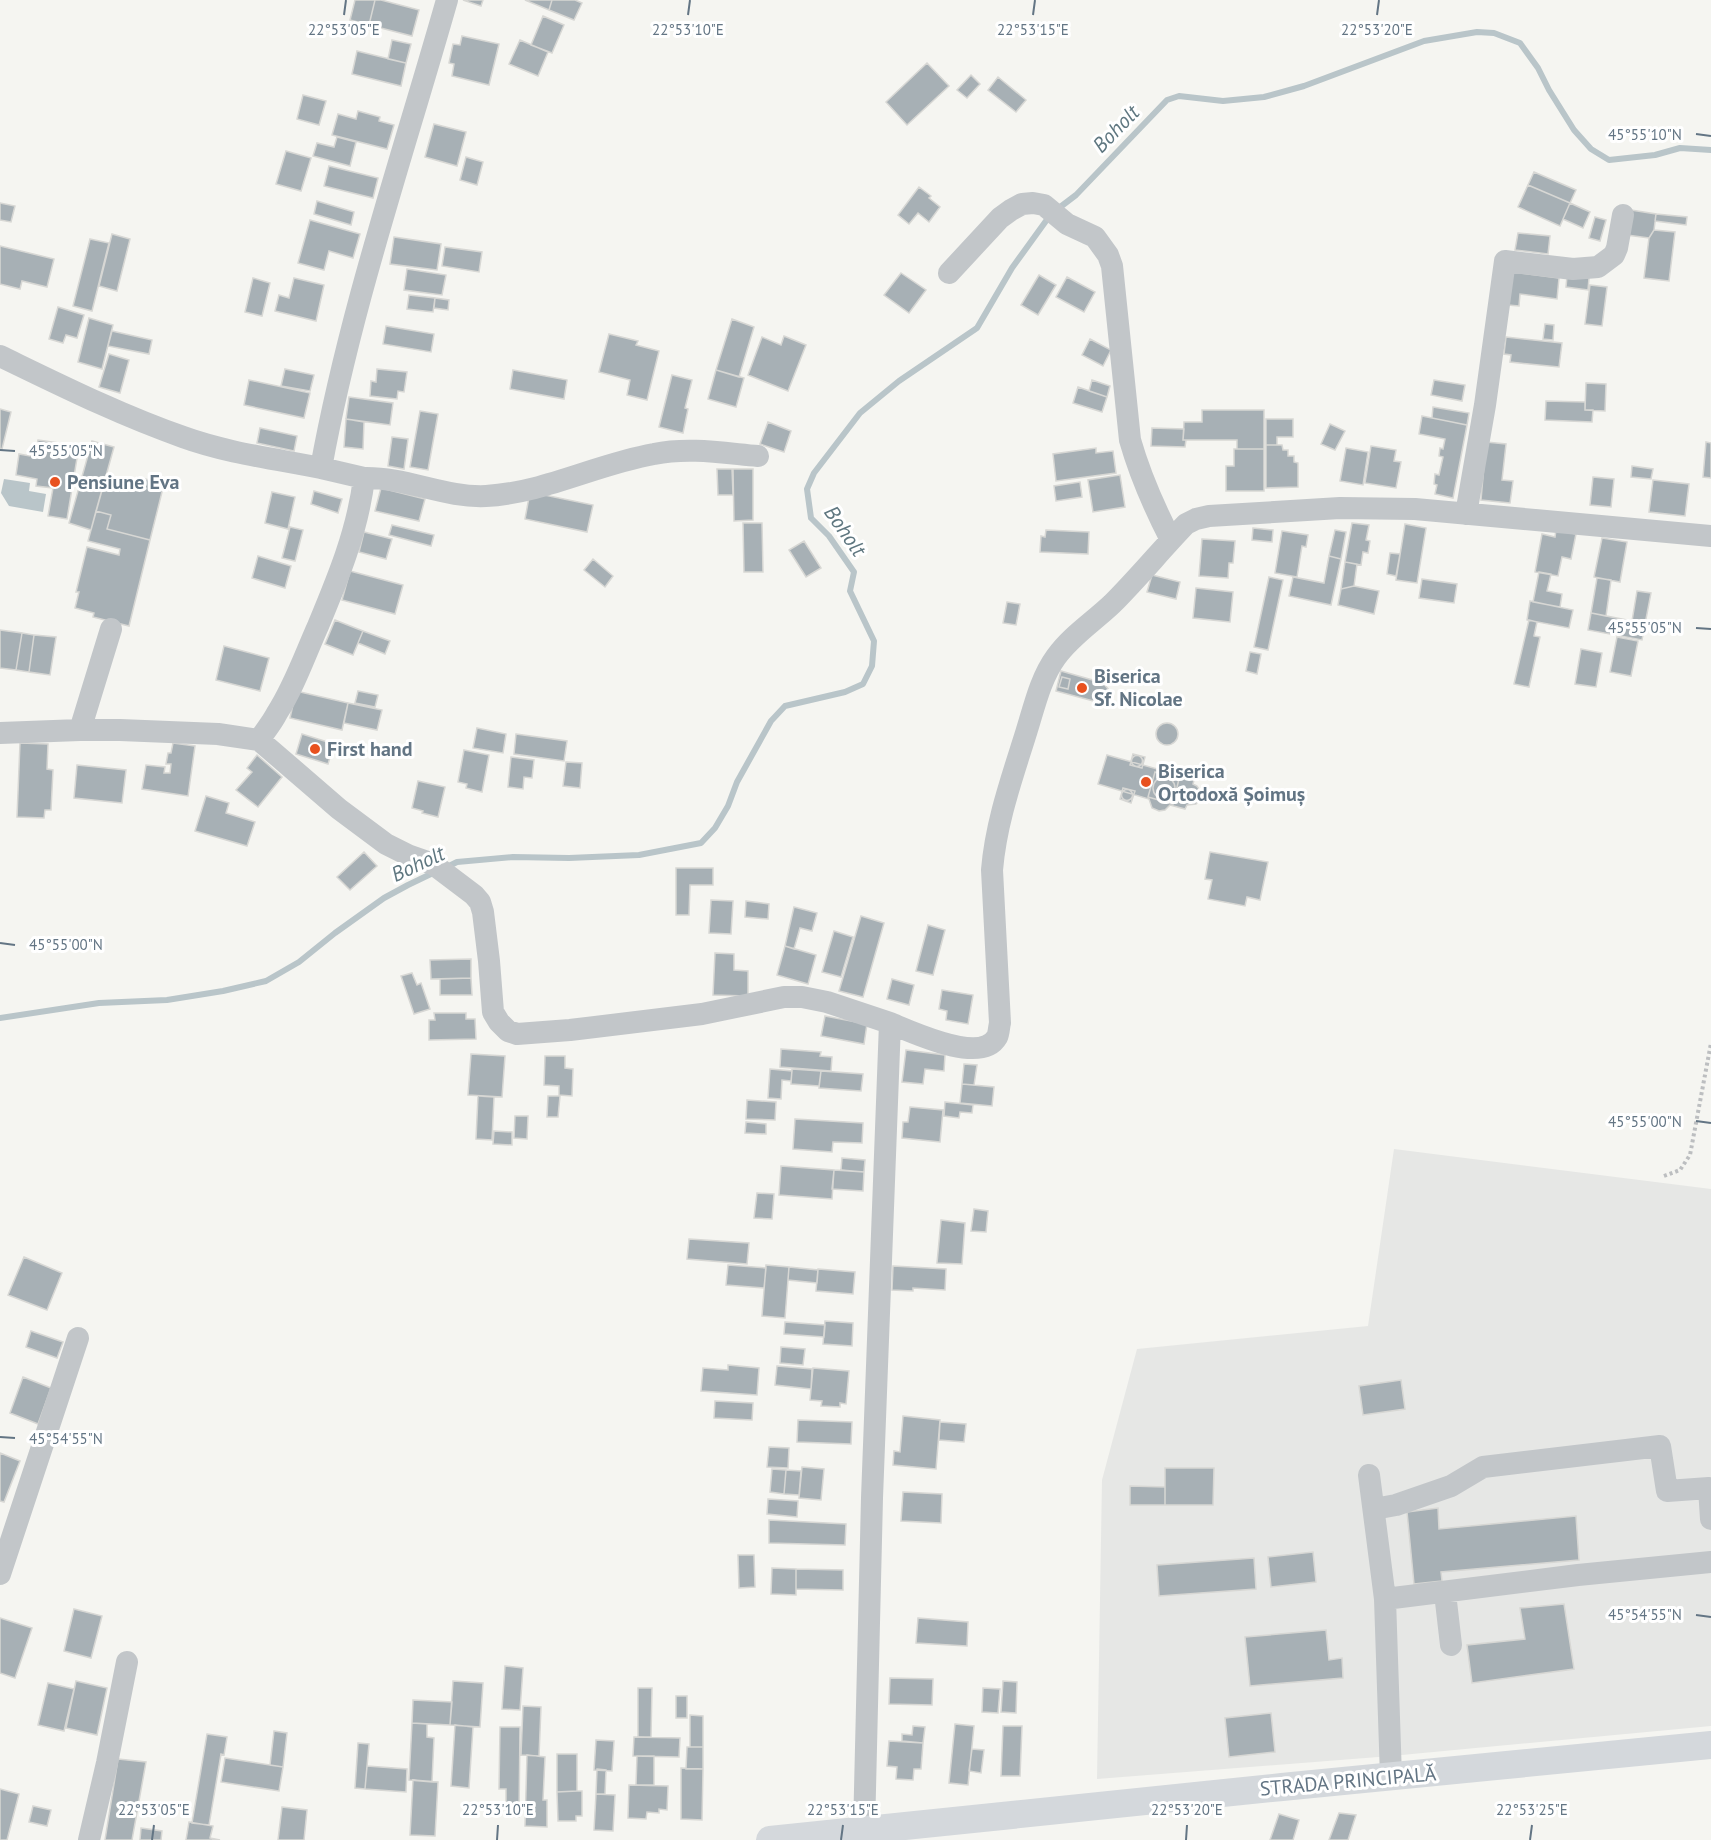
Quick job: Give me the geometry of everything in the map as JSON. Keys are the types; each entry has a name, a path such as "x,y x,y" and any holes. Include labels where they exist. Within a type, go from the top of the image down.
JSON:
{"main road":[{"name":"STRADA PRINCIPALĂ","path":"771,1840 1711,1745"}],"street":[{"path":"321,468 345,358 447,0"},
{"path":"949,273 1000,218 1022,204 1033,203 1052,211 1066,224 1095,237 1108,255 1112,266 1130,440 1137,466 1152,504 1170,540"},
{"path":"1466,514 1485,405 1505,261 1573,269 1598,267 1614,255 1623,215"},
{"path":"0,356 90,399 184,438 364,478 384,478 444,491 484,496 554,483 654,453 688,450 758,456"},
{"path":"259,740 278,713 332,594 352,539 362,502 364,478"},
{"path":"0,733 80,730 179,732 218,734 259,740 339,809 386,844 410,856 434,864 474,895 483,912 493,1012 508,1031 517,1034 702,1014 784,997 802,997 827,1002 927,1038 968,1049 979,1048 988,1045 996,1037 1000,1023 992,870 997,826 1046,674 1056,657 1074,636 1140,576 1186,524 1209,516 1340,508 1415,509 1711,536"},
{"path":"80,730 111,628"},
{"path":"864,1831 872,1498 890,1023"},
{"path":"0,1574 78,1338"},
{"path":"1374,1509 1396,1505 1451,1486 1483,1467 1660,1446 1667,1491 1708,1488 1711,1519"},
{"path":"1369,1475 1385,1599 1391,1777"},
{"path":"1385,1599 1578,1575 1711,1562"},
{"path":"1445,1593 1451,1645"},
{"path":"89,1840 127,1662"}],"path":[{"path":"1664,1176 1680,1170 1690,1155 1711,1043"}],"shaded area":[{"path":"4,479 30,483 29,491 46,494 43,512 9,506 1,493"},
{"path":"1394,1149 1711,1189 1711,1726 1391,1756 1097,1779 1102,1480 1137,1349 1368,1326"}],"building":[{"path":"355,0 375,0 369,25 350,20"},
{"path":"375,0 419,10 412,36 369,25"},
{"path":"463,0 483,0 481,6"},
{"path":"525,0 552,0 549,10"},
{"path":"552,0 575,0 582,3 574,20 549,10"},
{"path":"543,16 564,25 552,53 531,45"},
{"path":"462,36 499,44 489,85 452,76 454,64 449,63 453,44 460,45"},
{"path":"392,40 411,44 406,63 388,59"},
{"path":"520,40 548,52 538,76 509,64"},
{"path":"357,51 406,63 401,86 352,74"},
{"path":"927,63 949,86 907,125 886,102"},
{"path":"971,75 980,84 967,98 957,90"},
{"path":"998,77 1026,100 1016,112 988,90"},
{"path":"303,95 326,101 319,125 297,119"},
{"path":"358,111 380,117 379,121 394,125 387,149 332,135 338,114 356,119"},
{"path":"434,124 466,132 457,166 425,157"},
{"path":"337,137 356,142 350,166 313,156 317,143 334,147"},
{"path":"286,151 311,158 301,191 276,184"},
{"path":"466,157 483,162 477,185 460,180"},
{"path":"329,166 378,178 373,198 324,186"},
{"path":"1534,172 1576,190 1570,203 1528,185"},
{"path":"1528,185 1570,203 1560,226 1518,207"},
{"path":"919,187 940,207 929,222 918,213 909,224 898,215"},
{"path":"317,201 354,212 351,225 314,214"},
{"path":"0,203 15,206 11,222 0,220"},
{"path":"1570,203 1590,212 1583,228 1563,219"},
{"path":"1631,210 1656,214 1654,230 1649,238 1627,235"},
{"path":"1656,214 1687,217 1686,225 1655,221"},
{"path":"1595,217 1606,220 1600,241 1589,238"},
{"path":"310,220 360,234 353,258 329,251 324,270 298,263"},
{"path":"1654,230 1675,232 1669,281 1644,278 1649,238"},
{"path":"1518,233 1550,236 1548,254 1515,250"},
{"path":"112,234 130,239 117,291 99,286"},
{"path":"394,237 441,244 437,270 390,264"},
{"path":"90,239 109,243 92,311 73,306"},
{"path":"0,246 54,259 47,287 22,281 20,289 0,284"},
{"path":"445,247 482,252 479,272 442,266"},
{"path":"407,269 446,275 442,295 404,290"},
{"path":"1512,272 1559,278 1557,299 1520,294 1519,306 1508,305"},
{"path":"901,273 926,290 909,313 884,295"},
{"path":"1039,275 1056,285 1038,315 1021,305"},
{"path":"1567,276 1589,278 1588,290 1566,287"},
{"path":"1067,277 1095,292 1084,312 1056,297"},
{"path":"253,278 270,283 262,316 245,312"},
{"path":"294,278 324,285 316,321 275,311 279,295 289,298"},
{"path":"1590,285 1607,287 1602,326 1585,324"},
{"path":"409,295 435,298 433,312 407,309"},
{"path":"435,298 449,300 448,310 434,308"},
{"path":"58,307 84,315 77,338 66,335 63,343 49,339"},
{"path":"89,318 113,325 102,369 78,362"},
{"path":"732,319 754,327 739,377 716,370"},
{"path":"1545,324 1554,325 1553,340 1543,339"},
{"path":"386,326 434,334 431,352 383,344"},
{"path":"112,331 152,340 149,354 108,346"},
{"path":"609,334 638,341 636,345 659,351 647,400 627,395 630,380 599,372"},
{"path":"784,336 806,345 788,391 748,375 762,337 781,345"},
{"path":"1506,337 1562,343 1559,367 1510,362 1511,355 1504,354"},
{"path":"1090,339 1111,350 1103,366 1082,355"},
{"path":"109,354 129,360 120,393 99,387"},
{"path":"285,369 314,375 310,391 281,386"},
{"path":"377,369 407,372 404,392 398,391 397,399 370,396 371,381 376,382"},
{"path":"513,370 567,380 564,399 510,389"},
{"path":"716,370 744,378 736,407 708,399"},
{"path":"672,375 692,380 685,408 688,409 683,433 659,427"},
{"path":"249,380 310,393 304,418 244,405"},
{"path":"1092,380 1110,386 1107,397 1089,391"},
{"path":"1434,380 1465,385 1462,401 1431,395"},
{"path":"1586,383 1606,384 1605,411 1585,410"},
{"path":"1078,387 1107,397 1102,412 1073,403"},
{"path":"349,397 393,403 390,425 346,419"},
{"path":"1546,401 1585,402 1585,410 1593,410 1592,422 1545,420"},
{"path":"1433,407 1469,413 1467,425 1432,418"},
{"path":"0,409 11,412 2,449 0,449"},
{"path":"1202,410 1264,410 1264,449 1237,449 1237,440 1183,440 1184,422 1202,422"},
{"path":"420,411 438,414 428,470 410,467"},
{"path":"1422,416 1467,425 1453,498 1435,494 1437,485 1434,484 1435,474 1439,475 1443,457 1439,456 1440,448 1443,449 1445,439 1419,434"},
{"path":"346,419 364,422 363,449 344,447"},
{"path":"1266,419 1293,419 1293,437 1277,437 1277,445 1266,445"},
{"path":"768,422 791,431 784,452 760,444"},
{"path":"1330,424 1345,431 1335,450 1321,444"},
{"path":"260,428 297,436 294,451 257,443"},
{"path":"1152,428 1184,429 1185,447 1151,446"},
{"path":"392,437 408,439 404,469 388,466"},
{"name":"Pensiune Eva","path":"38,440 79,446 67,519 48,516 53,488 36,486 37,479 16,475 19,454 30,456 36,452"},
{"path":"92,441 114,447 91,530 69,523"},
{"path":"1486,442 1506,444 1502,480 1513,481 1510,503 1481,500"},
{"path":"1706,442 1711,443 1711,478 1703,477"},
{"path":"1266,445 1282,445 1283,450 1288,450 1288,456 1294,456 1294,462 1298,463 1298,487 1266,488"},
{"path":"1371,446 1396,450 1394,461 1401,462 1396,488 1365,483"},
{"path":"1096,448 1096,453 1113,451 1116,473 1056,481 1053,454"},
{"path":"1346,448 1368,452 1363,485 1340,481"},
{"path":"1234,449 1264,449 1264,491 1226,491 1226,466 1234,466"},
{"path":"1632,466 1653,469 1651,479 1631,477"},
{"path":"717,469 732,469 733,495 718,495"},
{"path":"733,469 753,469 753,520 734,521"},
{"path":"1120,475 1125,507 1093,512 1088,480"},
{"path":"138,477 164,484 150,540 107,529 111,515 96,511 103,486 114,488 116,480 136,485"},
{"path":"1593,477 1614,479 1611,507 1590,505"},
{"path":"1653,480 1689,484 1685,516 1649,512"},
{"path":"1080,482 1082,497 1056,501 1054,486"},
{"path":"381,488 425,499 419,521 375,511"},
{"path":"314,491 342,499 338,513 311,504"},
{"path":"272,492 295,497 288,529 265,523"},
{"path":"530,492 593,505 587,532 525,519"},
{"path":"96,511 111,515 107,529 150,540 129,626 93,617 94,613 75,608 79,592 76,592 87,547 119,555 120,549 88,541"},
{"path":"743,523 762,523 763,572 744,572"},
{"path":"1352,523 1369,525 1366,540 1370,541 1368,553 1363,552 1361,565 1345,562"},
{"path":"1405,524 1426,528 1417,583 1396,580"},
{"path":"392,525 434,535 431,546 389,535"},
{"path":"290,527 303,530 295,561 282,558"},
{"path":"1253,528 1273,530 1272,542 1252,540"},
{"path":"1046,530 1089,532 1088,554 1040,552 1041,536 1045,537"},
{"path":"1335,530 1346,532 1341,559 1329,556"},
{"path":"1556,530 1576,534 1571,559 1562,557 1558,576 1535,572 1542,534 1555,537"},
{"path":"1282,531 1308,535 1306,547 1302,546 1297,577 1275,573"},
{"path":"364,532 392,539 386,559 359,552"},
{"path":"1602,538 1627,542 1620,582 1594,577"},
{"path":"1202,539 1235,541 1233,563 1229,563 1228,578 1199,576"},
{"path":"804,541 821,568 806,577 789,550"},
{"path":"1390,553 1400,554 1396,576 1387,574"},
{"path":"258,556 291,566 285,588 252,578"},
{"path":"1329,556 1341,559 1331,605 1289,596 1293,577 1324,583"},
{"path":"593,559 613,576 605,587 584,570"},
{"path":"1345,562 1357,564 1354,586 1341,589"},
{"path":"350,571 403,585 395,614 342,600"},
{"path":"1539,572 1551,574 1547,591 1562,594 1560,607 1533,602"},
{"path":"1152,575 1180,582 1176,599 1147,592"},
{"path":"1269,577 1283,580 1268,650 1254,647"},
{"path":"1597,578 1611,580 1606,616 1591,613"},
{"path":"1422,579 1457,584 1454,603 1419,598"},
{"path":"1354,586 1379,591 1374,614 1338,605 1341,589"},
{"path":"1196,588 1233,592 1230,622 1193,618"},
{"path":"1637,591 1651,593 1642,640 1588,630 1591,613 1632,621"},
{"path":"1530,601 1573,610 1569,628 1527,620"},
{"path":"1007,602 1020,604 1016,625 1003,623"},
{"path":"335,620 363,631 353,655 325,644"},
{"path":"1529,620 1537,622 1534,636 1540,637 1529,687 1514,684"},
{"path":"0,630 22,633 16,670 0,668"},
{"path":"363,631 390,641 385,654 358,643"},
{"path":"22,633 34,635 29,672 16,670"},
{"path":"34,635 56,637 50,675 29,672"},
{"path":"1617,637 1638,641 1631,676 1610,672"},
{"path":"224,646 269,658 260,691 216,680"},
{"path":"1581,649 1602,653 1596,687 1575,684"},
{"path":"1250,652 1261,654 1257,674 1246,671"},
{"name":"Biserica Sf. Nicolae","path":"1061,671 1103,683 1109,690 1107,699 1097,702 1056,691"},
{"path":"1062,677 1070,679 1068,689 1059,687"},
{"path":"296,691 348,703 342,730 290,718"},
{"path":"358,691 378,695 375,707 355,703"},
{"path":"348,703 382,710 377,730 344,723"},
{"path":"1167,723 1175,726 1178,734 1175,742 1167,745 1159,742 1156,734 1159,726"},
{"path":"477,728 506,734 503,753 473,748"},
{"name":"First hand","path":"302,734 334,744 328,764 296,754"},
{"path":"516,734 567,741 564,761 514,754"},
{"path":"20,743 48,744 47,769 53,770 51,810 45,810 44,818 17,817"},
{"path":"173,743 195,746 188,796 142,789 146,765 165,767 164,773 170,773 171,764 166,764"},
{"path":"464,750 489,755 482,792 466,788 467,784 458,782"},
{"path":"1133,754 1145,757 1142,768 1130,765"},
{"path":"257,755 282,777 258,807 236,790 252,772 247,768"},
{"name":"Biserica Ortodoxă Șoimuș","path":"1107,755 1157,769 1163,764 1171,764 1176,768 1178,775 1194,780 1193,784 1201,792 1200,799 1196,804 1187,805 1185,809 1170,805 1165,810 1159,811 1152,808 1149,799 1098,784"},
{"path":"1137,756 1141,757 1141,765 1137,766 1133,765 1132,761 1133,757"},
{"path":"511,757 534,760 532,778 524,777 523,789 508,787"},
{"path":"566,762 582,763 580,788 563,786"},
{"path":"77,765 126,770 122,803 74,798"},
{"path":"1155,772 1179,779 1173,804 1148,797"},
{"path":"1164,777 1172,780 1175,788 1172,796 1164,799 1156,796 1153,788 1156,780"},
{"path":"418,781 445,787 438,817 412,808"},
{"path":"1123,788 1135,791 1131,803 1120,799"},
{"path":"1127,790 1131,791 1131,799 1127,800 1123,799 1122,795 1123,791"},
{"path":"206,796 229,803 226,813 255,822 247,846 195,831"},
{"path":"364,852 377,866 350,890 337,877"},
{"path":"1210,852 1268,862 1260,900 1247,897 1245,906 1208,899 1212,880 1205,879"},
{"path":"676,868 713,868 713,885 690,885 689,915 676,915"},
{"path":"711,900 733,901 731,934 709,933"},
{"path":"746,901 769,904 768,919 745,917"},
{"path":"794,907 817,913 812,931 800,928 794,949 785,946"},
{"path":"861,916 884,923 863,997 839,991"},
{"path":"928,925 945,930 933,975 916,971"},
{"path":"834,931 853,937 841,977 822,972"},
{"path":"785,946 816,955 808,984 777,975"},
{"path":"715,953 734,954 734,970 748,971 748,996 713,995"},
{"path":"471,959 471,978 431,979 430,960"},
{"path":"412,973 417,985 421,983 430,1009 414,1014 401,976"},
{"path":"471,978 472,995 440,995 440,979"},
{"path":"892,979 914,985 909,1005 887,999"},
{"path":"942,990 973,995 968,1024 946,1020 947,1011 939,1009"},
{"path":"434,1013 466,1013 466,1019 475,1019 476,1039 429,1040 429,1020 435,1020"},
{"path":"825,1016 867,1024 864,1044 821,1036"},
{"path":"781,1049 821,1052 820,1056 832,1057 831,1071 780,1067"},
{"path":"906,1050 945,1055 944,1071 925,1069 923,1084 902,1082"},
{"path":"471,1054 505,1056 502,1097 468,1095"},
{"path":"545,1056 565,1056 565,1068 573,1069 572,1096 559,1095 559,1086 544,1085"},
{"path":"964,1064 977,1065 974,1085 962,1084"},
{"path":"770,1069 792,1071 791,1081 782,1080 781,1099 768,1098"},
{"path":"792,1069 821,1071 819,1086 791,1084"},
{"path":"821,1071 863,1074 861,1091 819,1088"},
{"path":"962,1084 994,1087 992,1106 960,1103"},
{"path":"478,1096 494,1097 492,1140 476,1139"},
{"path":"548,1096 560,1096 558,1117 547,1117"},
{"path":"747,1100 776,1102 775,1120 746,1119"},
{"path":"945,1102 973,1105 972,1113 960,1112 959,1118 944,1116"},
{"path":"910,1107 943,1110 940,1142 902,1138 903,1122 908,1122"},
{"path":"515,1116 528,1116 527,1139 514,1138"},
{"path":"795,1119 863,1123 862,1143 833,1142 832,1152 793,1149"},
{"path":"746,1122 766,1124 766,1134 745,1133"},
{"path":"494,1131 512,1132 512,1145 493,1144"},
{"path":"842,1158 865,1160 864,1172 841,1170"},
{"path":"781,1166 834,1170 832,1199 779,1195"},
{"path":"834,1170 864,1172 863,1191 832,1189"},
{"path":"757,1193 774,1194 772,1219 754,1218"},
{"path":"974,1209 988,1211 986,1232 971,1231"},
{"path":"941,1220 965,1223 962,1264 937,1263"},
{"path":"689,1239 749,1243 747,1264 687,1259"},
{"path":"24,1257 62,1273 47,1310 8,1295"},
{"path":"728,1265 766,1268 764,1288 726,1285"},
{"path":"766,1265 789,1267 785,1318 762,1316"},
{"path":"893,1266 946,1269 945,1290 913,1288 913,1291 892,1290"},
{"path":"789,1267 818,1270 817,1283 788,1280"},
{"path":"818,1269 855,1272 853,1294 816,1291"},
{"path":"825,1321 853,1323 852,1346 823,1344"},
{"path":"785,1322 825,1325 824,1337 784,1334"},
{"path":"31,1331 63,1342 57,1358 26,1347"},
{"path":"781,1347 805,1349 803,1365 780,1363"},
{"path":"728,1365 759,1368 757,1395 701,1391 703,1368 728,1370"},
{"path":"777,1366 812,1369 811,1389 775,1385"},
{"path":"813,1368 849,1371 846,1404 840,1403 840,1407 821,1406 822,1401 810,1400"},
{"path":"23,1377 51,1388 38,1424 10,1413"},
{"path":"1401,1380 1405,1409 1363,1415 1359,1386"},
{"path":"715,1401 753,1403 752,1420 714,1418"},
{"path":"903,1416 940,1420 936,1469 893,1465 894,1451 900,1452"},
{"path":"798,1420 852,1422 851,1444 797,1442"},
{"path":"940,1422 966,1424 964,1442 939,1440"},
{"path":"769,1447 789,1448 788,1468 767,1467"},
{"path":"0,1453 20,1461 4,1502 0,1501"},
{"path":"802,1467 824,1469 821,1500 799,1498"},
{"path":"1165,1468 1214,1468 1213,1505 1165,1505"},
{"path":"772,1469 786,1470 784,1494 770,1492"},
{"path":"786,1470 801,1471 799,1495 784,1494"},
{"path":"1130,1486 1165,1487 1165,1505 1130,1505"},
{"path":"903,1492 942,1494 941,1523 901,1521"},
{"path":"768,1499 798,1501 797,1517 767,1514"},
{"path":"1438,1508 1439,1529 1576,1516 1579,1560 1441,1572 1442,1581 1414,1584 1407,1512"},
{"path":"769,1520 846,1524 845,1545 769,1543"},
{"path":"1313,1552 1316,1582 1271,1587 1268,1557"},
{"path":"738,1555 754,1555 755,1587 739,1588"},
{"path":"1254,1558 1256,1589 1159,1596 1157,1565"},
{"path":"772,1568 796,1569 796,1595 771,1594"},
{"path":"796,1569 843,1570 843,1590 796,1589"},
{"path":"1564,1604 1574,1669 1472,1683 1467,1645 1525,1639 1520,1608"},
{"path":"74,1609 102,1616 91,1658 64,1651"},
{"path":"0,1618 32,1628 15,1678 0,1673"},
{"path":"918,1618 968,1622 967,1646 916,1643"},
{"path":"1326,1630 1329,1660 1342,1658 1343,1678 1250,1686 1245,1637"},
{"path":"505,1666 523,1668 520,1710 502,1709"},
{"path":"890,1678 933,1679 932,1705 889,1704"},
{"path":"76,1681 107,1688 97,1735 66,1728"},
{"path":"453,1681 483,1683 480,1727 450,1725"},
{"path":"1003,1681 1017,1682 1016,1713 1001,1712"},
{"path":"48,1683 74,1689 64,1731 38,1725"},
{"path":"638,1688 652,1688 651,1737 638,1737"},
{"path":"983,1688 1000,1689 998,1713 982,1712"},
{"path":"676,1696 687,1696 687,1718 676,1718"},
{"path":"413,1700 452,1702 450,1725 412,1723"},
{"path":"523,1706 541,1707 539,1756 521,1755"},
{"path":"1271,1713 1275,1752 1229,1757 1225,1718"},
{"path":"690,1715 703,1716 703,1747 690,1747"},
{"path":"412,1723 427,1724 427,1737 434,1738 432,1782 409,1780"},
{"path":"955,1724 974,1726 968,1785 949,1783"},
{"path":"455,1725 473,1727 469,1788 451,1786"},
{"path":"913,1726 925,1727 923,1743 902,1741 902,1734 912,1735"},
{"path":"1003,1726 1022,1726 1020,1776 1001,1776"},
{"path":"500,1727 520,1727 519,1817 506,1816 506,1789 499,1789"},
{"path":"274,1731 287,1733 283,1767 270,1765"},
{"path":"207,1734 227,1737 224,1755 221,1754 209,1825 192,1823"},
{"path":"634,1737 680,1738 679,1757 633,1756"},
{"path":"596,1740 614,1741 612,1771 594,1770"},
{"path":"889,1741 923,1743 921,1769 914,1769 913,1780 896,1779 897,1767 887,1766"},
{"path":"358,1743 369,1744 365,1789 355,1788"},
{"path":"687,1747 703,1747 703,1769 686,1769"},
{"path":"972,1749 984,1750 981,1773 969,1771"},
{"path":"557,1754 577,1754 577,1791 557,1792"},
{"path":"527,1755 545,1757 543,1800 547,1800 547,1827 525,1826"},
{"path":"637,1756 654,1756 654,1785 636,1785"},
{"path":"225,1758 283,1767 279,1791 221,1782"},
{"path":"118,1759 146,1762 132,1840 105,1840"},
{"path":"367,1766 407,1769 406,1792 365,1789"},
{"path":"681,1768 703,1769 702,1820 681,1819"},
{"path":"597,1769 606,1770 605,1794 596,1794"},
{"path":"413,1780 438,1782 435,1836 410,1835"},
{"path":"629,1785 668,1786 667,1810 659,1809 659,1813 647,1812 646,1819 628,1818"},
{"path":"0,1789 19,1794 7,1840 0,1840"},
{"path":"582,1791 582,1816 576,1816 576,1821 558,1821 557,1792"},
{"path":"596,1794 615,1795 613,1831 594,1830"},
{"path":"33,1806 51,1810 47,1826 29,1822"},
{"path":"282,1807 307,1810 304,1840 278,1840"},
{"path":"1339,1813 1356,1815 1348,1840 1329,1840"},
{"path":"1279,1814 1299,1820 1293,1840 1270,1840"},
{"path":"189,1822 213,1826 210,1838 220,1840 186,1840"},
{"path":"141,1828 162,1831 161,1840 140,1840"}],"waterway":[{"name":"Boholt","path":"445,868 457,862 513,857 569,858 639,855 701,843 715,828 728,806 737,782 771,721 785,706 845,692 863,684 872,666 874,641 850,591 854,572 829,536 811,518 807,489 814,473 860,413 899,381 977,328 1012,268 1051,214 1076,195 1167,100 1179,96 1223,101 1264,97 1304,86 1424,41 1477,32 1494,33 1520,43 1538,68 1574,130 1591,149 1609,160 1655,155 1680,148 1711,150"},
{"name":"Boholt","path":"0,1018 99,1003 167,1000 266,981 299,962 384,898 435,872"}],"place":[{"name":"Pensiune Eva","path":"55,482"},
{"name":"Biserica Sf. Nicolae","path":"1082,688"},
{"name":"First hand","path":"315,749"},
{"name":"Biserica Ortodoxă Șoimuș","path":"1146,782"}]}
